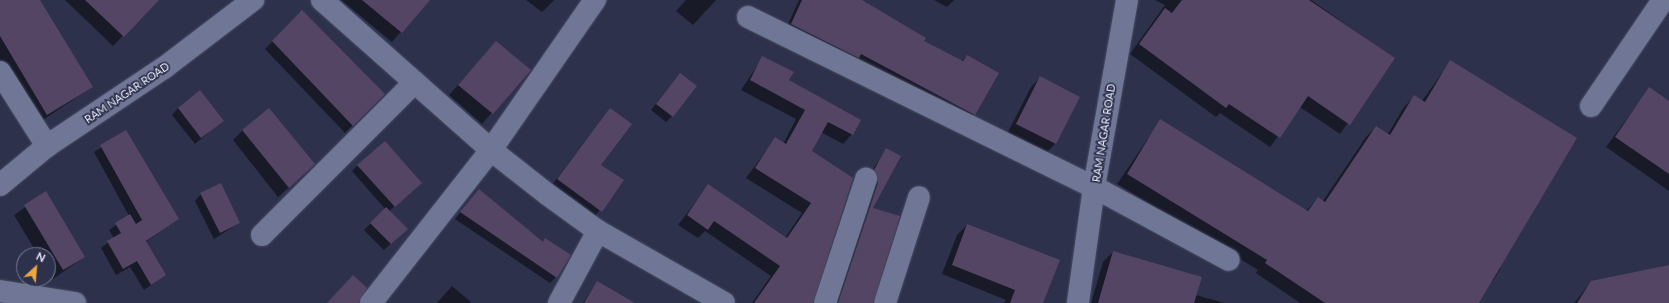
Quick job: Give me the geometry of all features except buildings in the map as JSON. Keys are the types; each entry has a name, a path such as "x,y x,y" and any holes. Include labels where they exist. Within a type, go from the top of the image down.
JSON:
{"street":[{"name":"RAM NAGAR ROAD","path":"0,185 47,146 165,67 253,0"},
{"path":"322,0 491,150 598,231 724,303"},
{"path":"371,303 491,150 595,0"},
{"path":"1591,106 1663,0"},
{"name":"RAM NAGAR ROAD","path":"1121,2 1094,187 1229,260"},
{"path":"748,17 1094,187 1078,303"},
{"path":"0,72 47,146"},
{"path":"262,236 414,82"},
{"path":"825,303 866,179"},
{"path":"885,303 919,197"},
{"path":"559,303 598,231"},
{"path":"0,291 75,303"}]}
